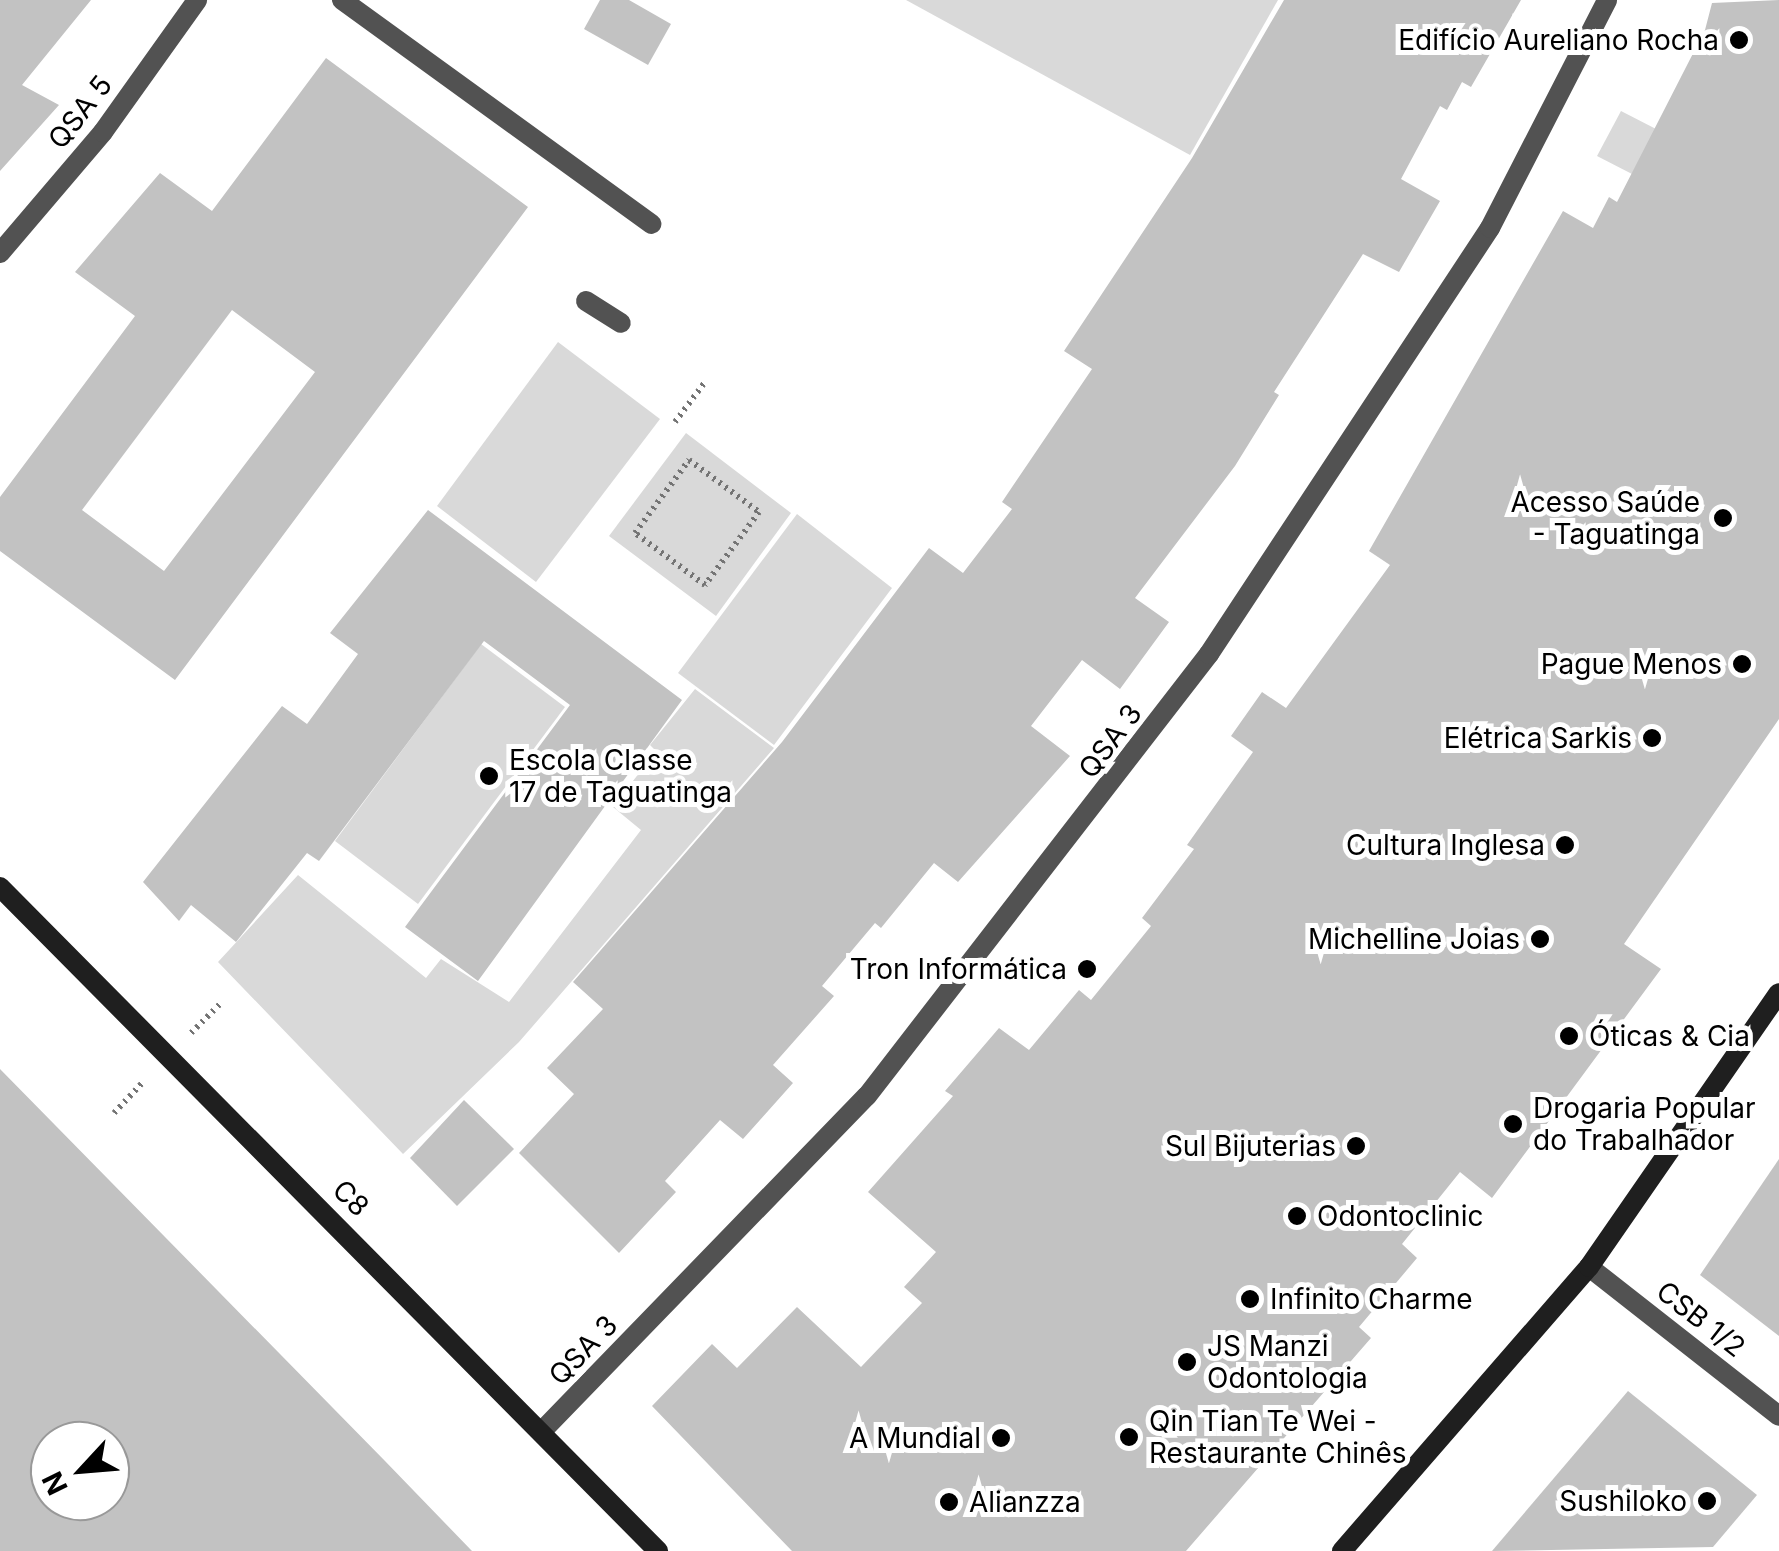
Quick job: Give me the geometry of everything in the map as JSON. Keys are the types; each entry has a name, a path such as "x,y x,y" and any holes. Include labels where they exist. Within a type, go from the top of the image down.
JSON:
{"main road":[{"name":"C8","path":"0,887 544,1430 658,1551"},
{"path":"1342,1551 1589,1266 1779,993"}],"street":[{"name":"QSA 5","path":"0,253 103,132 198,0"},
{"path":"342,0 652,224"},
{"name":"QSA 3","path":"544,1430 867,1096 1209,654 1490,228 1606,0"},
{"path":"586,301 621,323"},
{"name":"CSB 1/2","path":"1589,1266 1779,1416"}],"path":[{"path":"675,422 705,382"},
{"path":"689,460 759,512 704,586 670,560 635,533 689,460"}],"shaded area":[{"path":"906,0 1278,0 1190,155"},
{"path":"1621,111 1656,129 1632,174 1597,156"},
{"path":"558,342 660,419 536,582 437,506"},
{"path":"686,433 791,513 716,616 609,536"},
{"path":"797,514 892,588 774,745 678,673"},
{"path":"481,644 565,707 418,904 335,841"},
{"path":"695,689 774,748 519,1042 403,1154 218,962 298,875 426,978 441,959 509,1002 641,830 613,807 656,751 650,745"}],"building":[{"path":"0,0 91,0 22,85 59,105 0,171"},
{"path":"600,0 629,0 671,24 648,65 584,29"},
{"path":"1284,0 1521,0 1471,87 1462,82 1447,110 1440,106 1401,179 1440,201 1399,272 1363,254 1274,392 1279,395 1235,466 1135,598 1169,622 1120,689 1082,660 1031,726 1070,756 958,882 934,863 881,928 875,923 822,986 834,996 773,1065 793,1083 743,1139 720,1120 665,1181 676,1192 619,1253 519,1153 574,1094 547,1068 603,1009 573,982 782,742 929,548 963,573 1012,509 1002,502 1092,369 1064,351 1192,158"},
{"path":"1779,0 1779,719 1624,944 1661,969 1492,1198 1460,1172 1402,1244 1417,1258 1359,1327 1371,1338 1186,1551 792,1551 652,1406 712,1344 737,1368 797,1307 861,1367 922,1303 904,1287 936,1252 868,1192 953,1096 945,1091 999,1028 1029,1050 1079,990 1091,1000 1151,926 1142,918 1194,849 1187,845 1253,752 1231,736 1262,692 1286,708 1390,565 1369,551 1563,211 1593,228 1609,197 1617,202 1705,30 1712,3"},
{"path":"326,58 528,207 175,680 0,551 0,497 135,316 75,272 160,173 212,211","holes":["232,310 315,372 164,571 82,510"]},
{"name":"Escola Classe 17 de Taguatinga","path":"428,510 682,700 478,981 405,927 570,705 484,641 319,861 307,853 236,942 191,905 179,921 143,882 282,706 307,724 358,654 330,633"},
{"path":"0,1069 385,1461 472,1551 0,1551"},
{"path":"464,1100 514,1149 457,1206 410,1158"},
{"path":"1779,1159 1779,1336 1700,1275"},
{"path":"1628,1391 1757,1495 1713,1547 1492,1551"}],"place":[{"name":"Edifício Aureliano Rocha","path":"1739,40"},
{"name":"Acesso Saúde - Taguatinga","path":"1723,518"},
{"name":"Pague Menos","path":"1742,664"},
{"name":"Elétrica Sarkis","path":"1652,738"},
{"name":"Escola Classe 17 de Taguatinga","path":"489,776"},
{"name":"Cultura Inglesa","path":"1565,845"},
{"name":"Michelline Joias","path":"1540,939"},
{"name":"Tron Informática","path":"1087,969"},
{"name":"Óticas & Cia","path":"1569,1036"},
{"name":"Drogaria Popular do Trabalhador","path":"1513,1124"},
{"name":"Sul Bijuterias","path":"1356,1146"},
{"name":"Odontoclinic","path":"1297,1216"},
{"name":"Infinito Charme","path":"1250,1299"},
{"name":"JS Manzi Odontologia","path":"1187,1362"},
{"name":"Qin Tian Te Wei - Restaurante Chinês","path":"1129,1437"},
{"name":"A Mundial","path":"1001,1438"},
{"name":"Sushiloko","path":"1707,1501"},
{"name":"Alianzza","path":"949,1502"}]}
